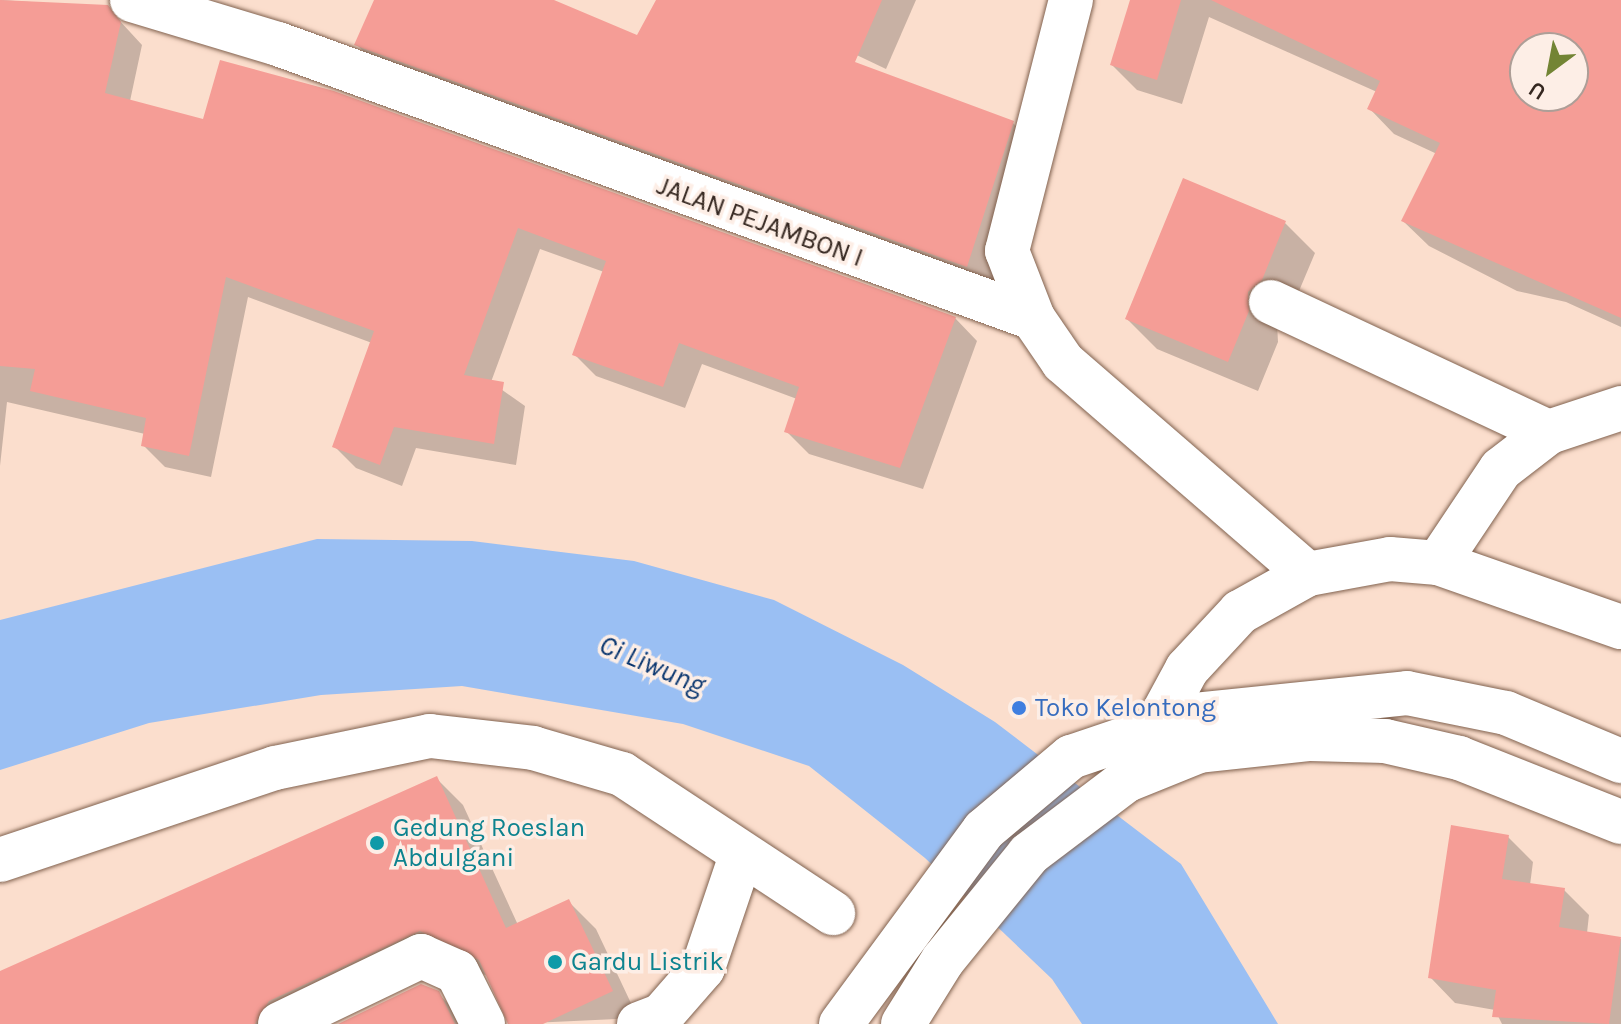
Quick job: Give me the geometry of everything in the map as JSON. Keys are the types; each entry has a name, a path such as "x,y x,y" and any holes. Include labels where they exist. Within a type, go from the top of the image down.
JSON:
{"street":[{"name":"JALAN PEJAMBON I","path":"132,0 278,44 1033,318"},
{"path":"1071,0 1007,251 1033,318 1063,362 1308,574"},
{"path":"1271,302 1549,432"},
{"path":"1438,563 1501,469 1549,432 1621,408"},
{"path":"1123,784 1187,669 1240,612 1308,574 1390,559 1438,563 1621,627"},
{"path":"841,1024 908,927 984,830 1071,757 1195,715 1407,693 1506,713 1621,761"},
{"path":"0,860 275,768 430,736 533,748 622,774 741,856 833,913"},
{"path":"903,1024 943,960 1029,854 1123,784 1199,751 1310,739 1385,741 1459,758 1621,822"},
{"path":"639,1024 662,1015 703,968 741,856"},
{"path":"280,1024 421,956 457,972 483,1024"}],"water":[{"name":"Ci Liwung","path":"317,539 472,541 634,561 774,600 903,665 995,722 1181,864 1278,1024 1082,1024 1052,979 925,858 809,766 683,724 462,686 321,695 149,723 0,770 0,620"}],"building":[{"path":"0,0 108,5 121,22 105,93 203,119 220,60 334,91 956,317 900,468 784,432 799,387 679,343 663,387 572,355 606,261 518,228 464,375 504,382 494,444 394,427 380,465 332,447 374,331 226,277 189,456 141,446 146,418 30,391 35,369 0,366"},
{"path":"374,0 554,0 637,35 656,0 882,0 855,62 1014,121 967,267 354,45"},
{"path":"1130,0 1181,0 1157,80 1110,65"},
{"path":"1211,0 1621,0 1621,318 1401,221 1440,143 1367,109 1380,81"},
{"path":"1183,178 1286,221 1262,280 1248,292 1249,311 1228,362 1125,319"},
{"name":"Gedung Roeslan Abdulgani","path":"437,776 506,928 569,899 613,991 543,1024 508,1024 479,960 420,931 269,1001 255,1024 0,1024 0,971"},
{"path":"1451,825 1509,835 1502,879 1565,888 1559,927 1621,937 1609,1024 1492,1017 1496,990 1428,978"},
{"path":"421,984 439,991 455,1024 338,1024"}],"place":[{"name":"Toko Kelontong","path":"1019,708"},
{"name":"Gedung Roeslan Abdulgani","path":"377,843"},
{"name":"Gardu Listrik","path":"555,962"}]}
